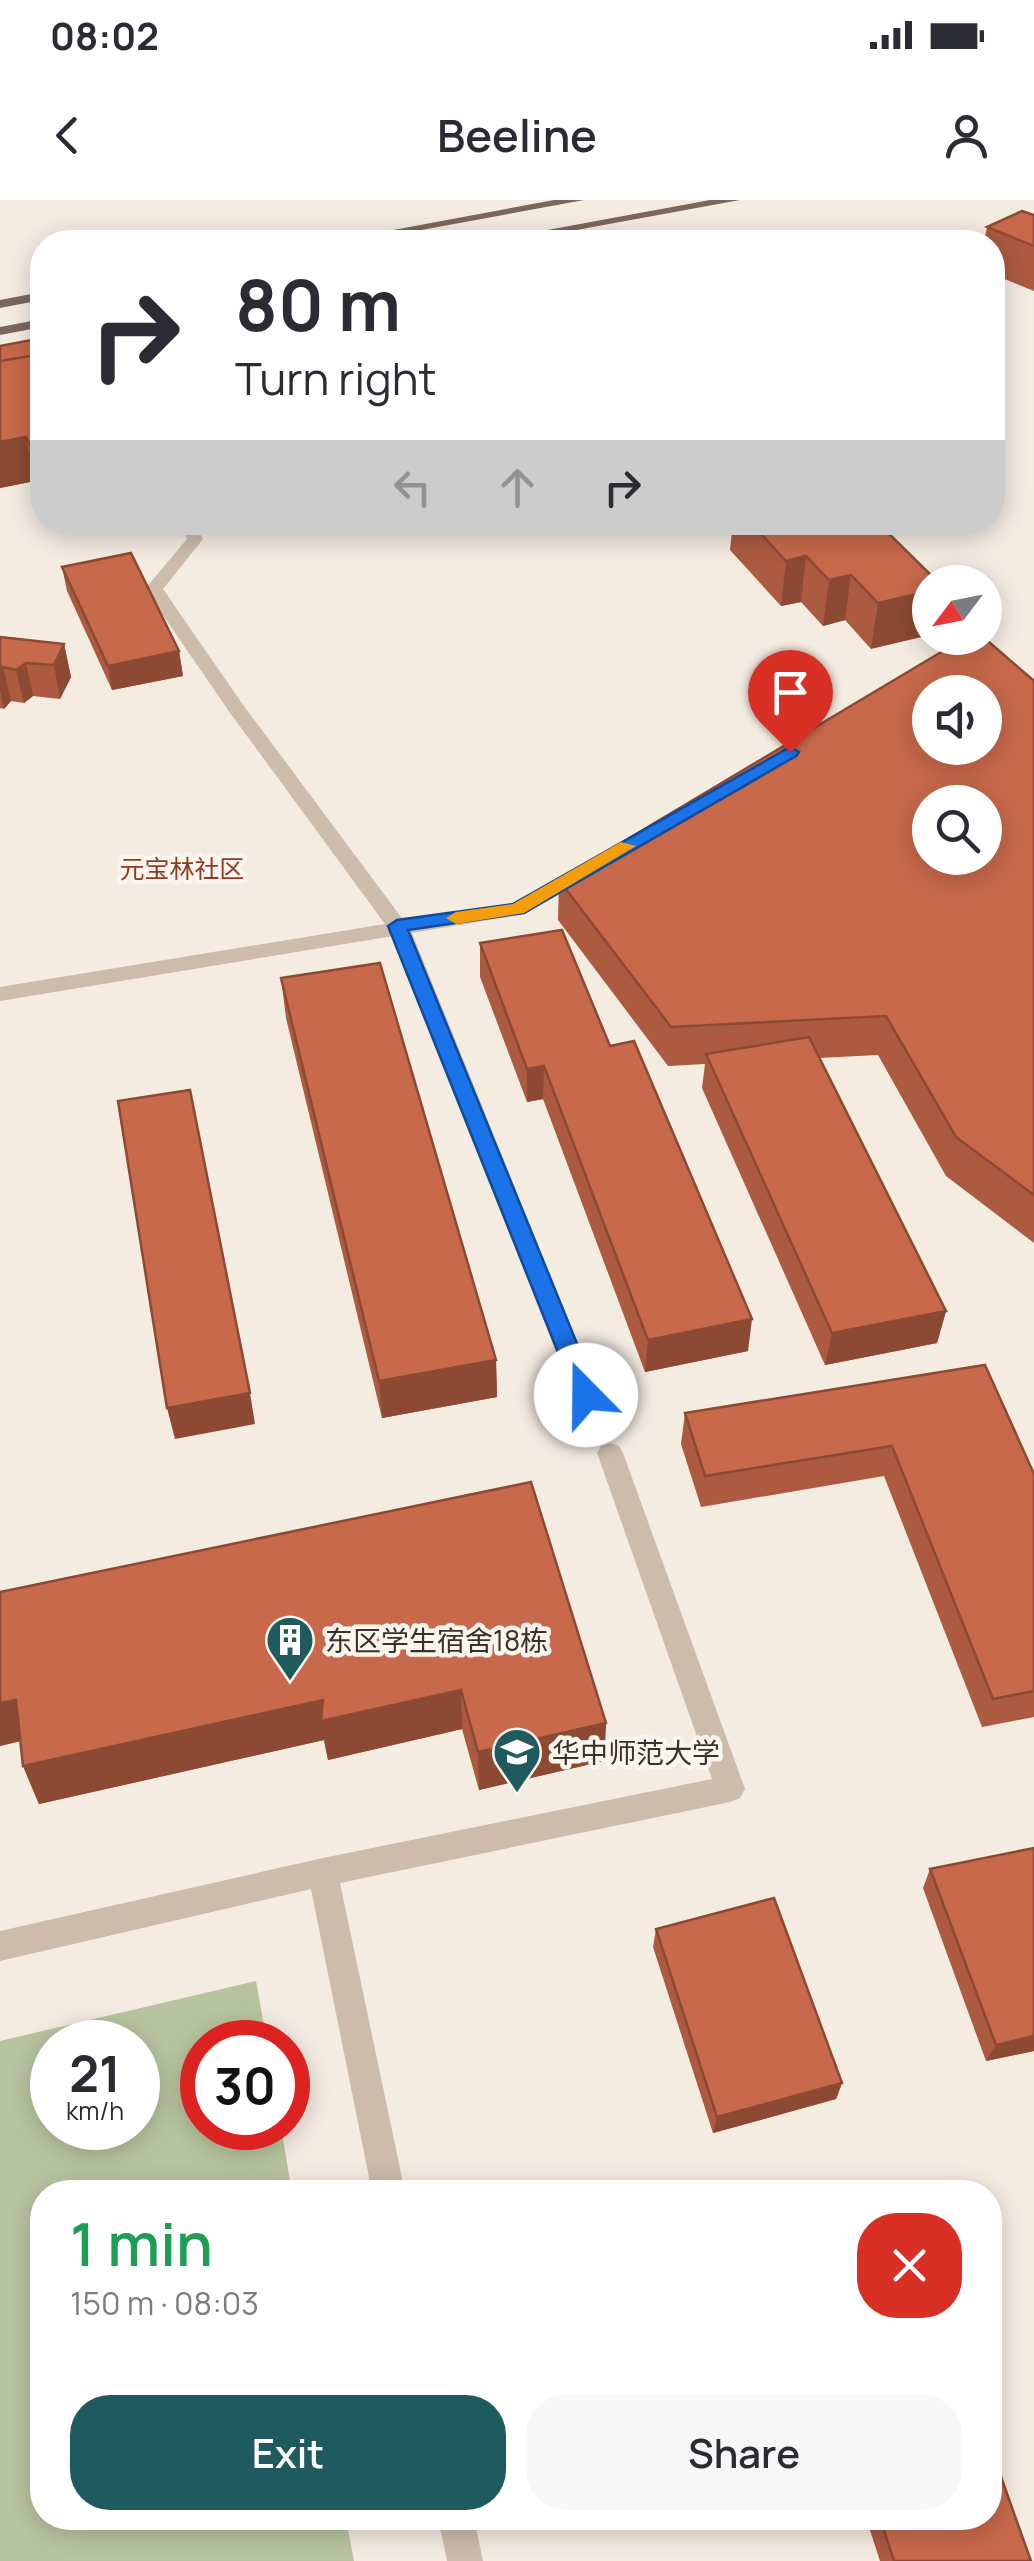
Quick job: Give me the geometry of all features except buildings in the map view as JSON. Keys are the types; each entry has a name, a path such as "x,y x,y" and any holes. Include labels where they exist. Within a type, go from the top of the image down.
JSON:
{"main road":[{"path":"405,230 577,200"},
{"path":"559,230 733,200"},
{"path":"0,304 30,298"},
{"path":"0,331 30,325"}],"street":[{"path":"193,535 195,539 154,589 397,926 586,1395"},
{"path":"0,994 518,909 603,860"},
{"path":"0,1946 322,1872 730,1788 610,1453"},
{"path":"322,1872 386,2180"},
{"path":"459,2530 465,2561"}],"green space":[{"path":"256,1981 263,2020 180,2020 180,2150 285,2150 290,2180 30,2180 30,2530 348,2530 354,2561 0,2561 0,2041 30,2034 30,2150 160,2150 160,2020 90,2020"}],"slow traffic":[{"path":"456,918 518,909 627,846"}],"place":[{"name":"东区学生宿舍18栋","path":"290,1682"},
{"name":"华中师范大学","path":"517,1794"}],"district":[{"name":"元宝林社区","path":"182,868"}],"route":[{"path":"586,1395 397,926 518,909 790,752"}]}
